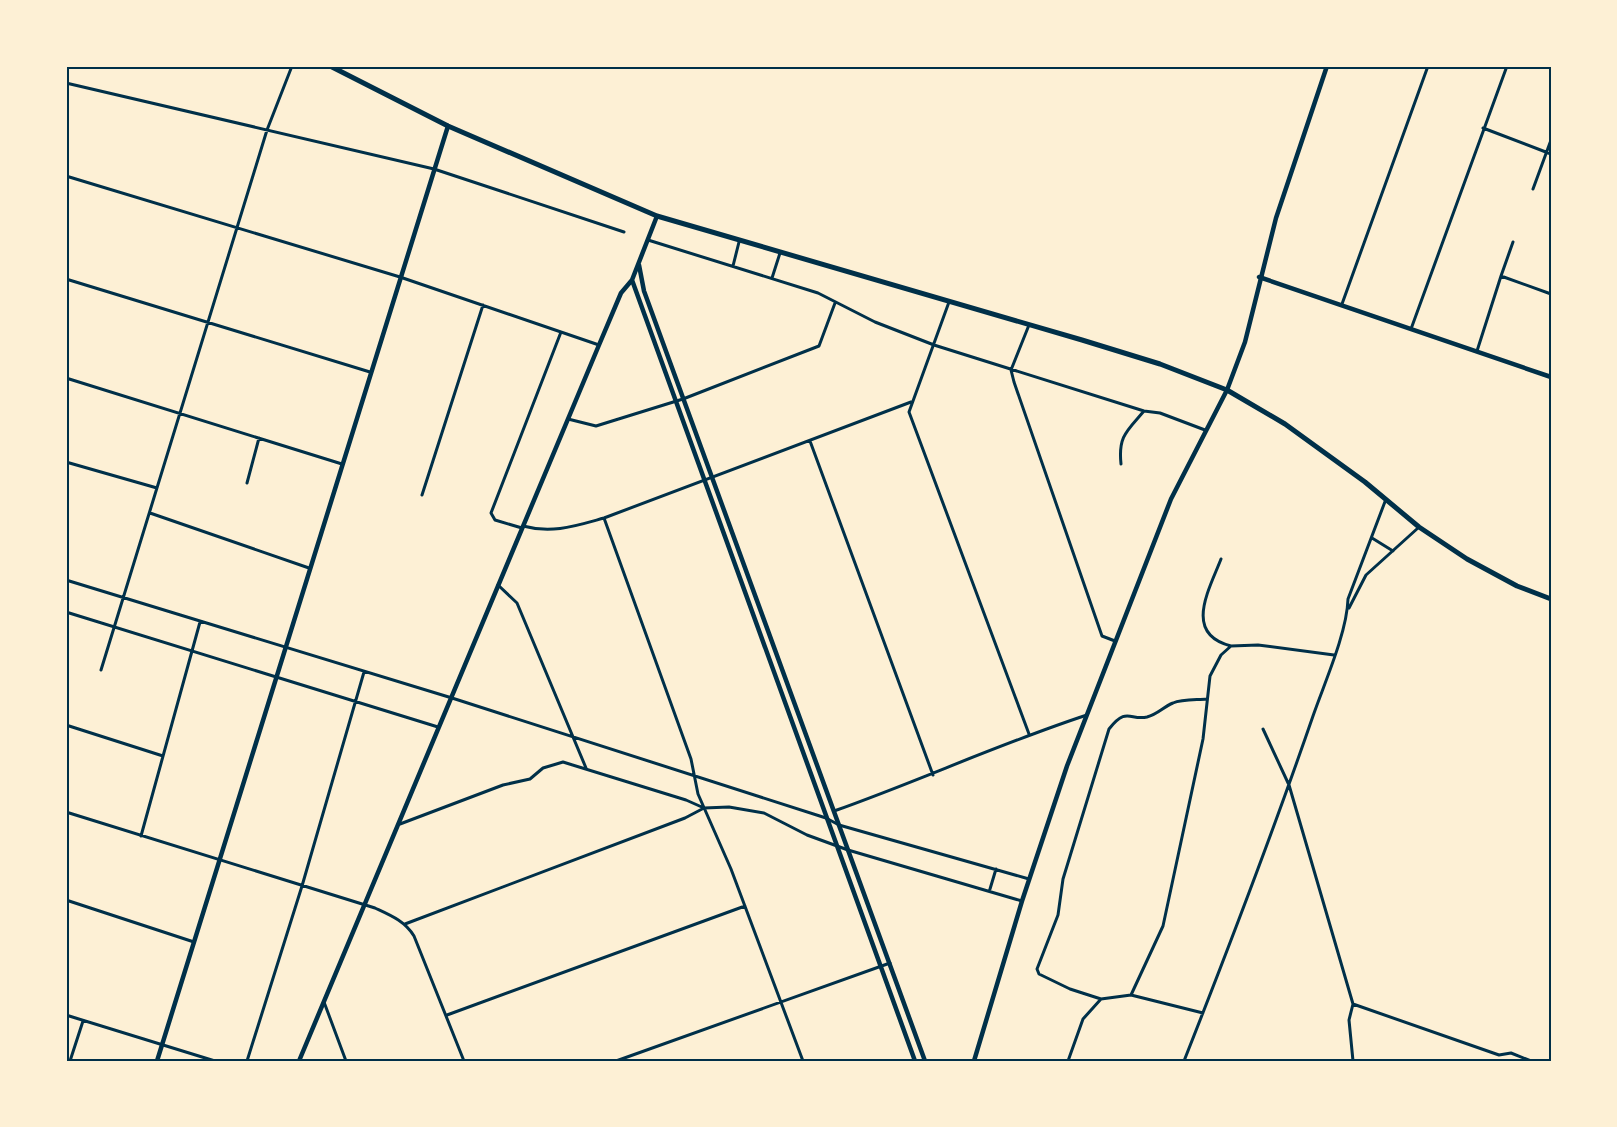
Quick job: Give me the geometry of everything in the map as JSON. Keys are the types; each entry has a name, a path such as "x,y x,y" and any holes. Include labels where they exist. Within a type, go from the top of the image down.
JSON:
{"main road":[{"path":"330,66 448,126 657,216 1160,364 1227,390 1285,424 1419,527 1492,573 1551,599"}],"street":[{"path":"101,670 267,130 292,66"},
{"path":"974,1061 1029,879 1087,715 1171,499 1227,390 1245,342 1259,277 1276,218 1327,66"},
{"path":"1342,304 1428,66"},
{"path":"1411,329 1507,66"},
{"path":"66,82 434,169 624,232"},
{"path":"157,1061 448,126"},
{"path":"1483,128 1549,153"},
{"path":"1533,189 1549,153 1551,140"},
{"path":"66,176 400,277 599,345"},
{"path":"299,1061 599,345 624,290 632,280 657,216"},
{"path":"648,240 818,293 835,303 934,345 1144,411 1160,413 1205,430"},
{"path":"733,266 739,242"},
{"path":"1478,351 1513,242"},
{"path":"772,278 780,253"},
{"path":"639,263 644,291 925,1061"},
{"path":"1502,276 1551,294"},
{"path":"1259,277 1551,377"},
{"path":"66,279 370,372"},
{"path":"632,280 634,293 915,1061"},
{"path":"624,290 634,293"},
{"path":"950,302 909,412 1029,734"},
{"path":"568,419 596,426 683,399 819,346 835,303"},
{"path":"422,495 483,304"},
{"path":"1029,325 1011,370 1102,636 1115,641"},
{"path":"561,332 491,513 495,520 541,531 563,529 604,518 911,402"},
{"path":"66,378 342,464"},
{"path":"1121,464 1119,446 1122,438 1144,411"},
{"path":"247,483 259,438"},
{"path":"810,441 933,775"},
{"path":"66,462 157,488"},
{"path":"1348,609 1348,599 1386,500"},
{"path":"150,513 310,569"},
{"path":"604,518 691,759 704,808 712,821 803,1061"},
{"path":"1184,1061 1289,785 1348,609 1366,575 1419,527"},
{"path":"1372,538 1393,551"},
{"path":"1221,559 1203,606 1204,622 1209,636 1218,643 1231,646 1258,645 1334,655"},
{"path":"66,580 452,698 695,778 826,818 839,825 1029,879"},
{"path":"498,585 517,603 586,769"},
{"path":"66,612 440,728"},
{"path":"141,836 200,622"},
{"path":"1131,996 1163,926 1203,739 1210,676 1221,655 1231,646"},
{"path":"247,1061 302,886 365,671"},
{"path":"1203,1013 1131,996 1101,999 1070,989 1047,978 1037,969 1058,915 1063,879 1109,729 1120,717 1133,715 1144,718 1160,713 1173,703 1206,699"},
{"path":"834,812 933,775 1029,734 1087,715"},
{"path":"66,726 163,756"},
{"path":"1263,729 1289,785 1353,1004 1349,1020 1353,1061"},
{"path":"399,824 503,785 518,783 553,764 563,762 686,800 704,808"},
{"path":"405,924 685,818 704,808 729,807 764,813 807,835 836,846 990,889 1022,901"},
{"path":"66,812 375,908 405,924 414,936 464,1061"},
{"path":"990,889 996,869"},
{"path":"66,900 194,942"},
{"path":"447,1015 745,906"},
{"path":"616,1061 890,963"},
{"path":"1068,1061 1083,1019 1101,999"},
{"path":"324,1002 346,1061"},
{"path":"1353,1004 1499,1055 1511,1053 1531,1061"},
{"path":"66,1015 215,1061"},
{"path":"70,1061 83,1021"},
{"path":"1499,1055 1503,1061"}]}
